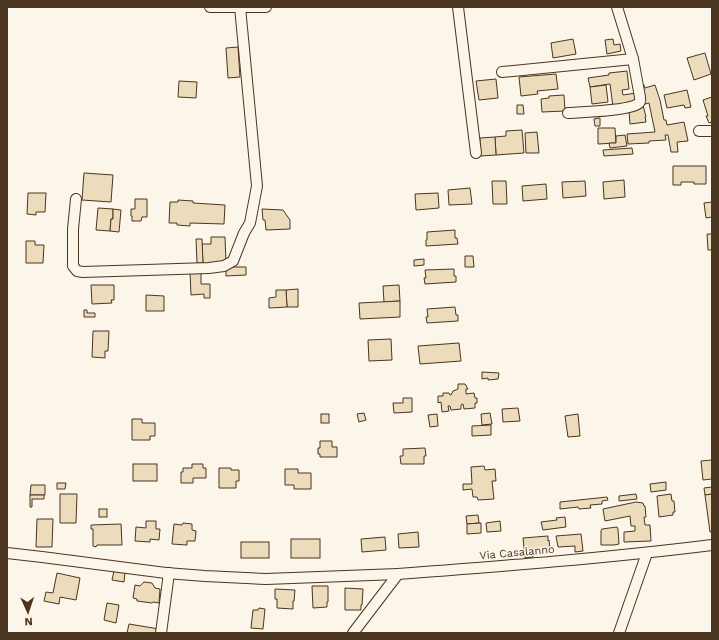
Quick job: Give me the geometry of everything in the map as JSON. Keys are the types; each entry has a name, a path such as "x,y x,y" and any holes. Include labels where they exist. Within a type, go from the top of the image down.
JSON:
{"street":[{"path":"210,7 266,7"},
{"path":"76,199 73,229 73,266 77,271 209,268 224,266 233,261 244,233 250,223 257,186 240,7"},
{"path":"458,7 476,153"},
{"path":"568,114 627,108 640,102 632,59 617,7"},
{"path":"502,72 632,59"},
{"path":"699,131 712,131"},
{"name":"Via Casalanno","path":"7,553 42,556 169,573 266,579 398,574 466,569 647,553 712,545"},
{"path":"619,633 647,553"},
{"path":"161,633 169,573"},
{"path":"353,633 398,574"}],"building":[{"path":"573,39 576,54 553,58 551,43"},
{"path":"613,39 614,45 620,44 621,51 607,54 605,40"},
{"path":"238,47 240,77 228,78 226,48"},
{"path":"705,53 711,74 694,80 687,58"},
{"path":"627,71 629,89 622,90 623,95 636,93 638,101 613,107 610,84 590,87 588,78 609,75 609,73"},
{"path":"556,74 558,89 537,91 538,94 521,96 519,77"},
{"path":"496,79 498,98 479,100 476,81"},
{"path":"179,81 197,82 196,98 178,97"},
{"path":"606,85 608,102 592,104 590,87"},
{"path":"639,85 644,85 645,88 655,85 664,120 666,120 667,125 684,122 688,141 677,142 678,152 671,152 668,135 665,135 666,140 649,141 649,143 628,144 627,134 655,132 649,103 645,104"},
{"path":"687,90 691,107 685,108 684,105 667,108 664,95"},
{"path":"564,95 565,111 542,112 541,99 549,98 549,96"},
{"path":"712,97 712,122 709,123 703,100"},
{"path":"517,105 523,105 524,114 517,114"},
{"path":"643,105 646,122 630,124 629,111"},
{"path":"600,118 600,126 595,126 594,119"},
{"path":"598,128 615,128 616,143 598,144"},
{"path":"522,130 524,153 496,155 495,137 506,136 506,131"},
{"path":"537,132 539,153 526,153 525,133"},
{"path":"625,135 627,146 610,148 609,143 616,143 616,136"},
{"path":"495,137 496,155 480,156 480,138"},
{"path":"632,148 633,154 604,156 603,150"},
{"path":"673,166 706,166 706,184 681,182 681,185 673,185"},
{"path":"84,173 113,175 111,202 82,200"},
{"path":"624,180 625,197 604,199 603,182"},
{"path":"492,181 506,181 507,204 493,204"},
{"path":"585,181 586,196 563,198 562,182"},
{"path":"546,184 547,199 523,201 522,186"},
{"path":"470,188 472,204 449,205 448,190"},
{"path":"28,193 46,193 45,212 36,212 36,215 27,214"},
{"path":"438,193 439,208 416,210 415,194"},
{"path":"135,199 147,199 147,217 142,217 141,221 132,221 131,209 135,209"},
{"path":"178,200 193,201 193,203 225,205 224,224 190,223 190,226 169,223 170,202 178,202"},
{"path":"712,202 712,217 706,218 704,203"},
{"path":"98,208 113,209 113,219 111,219 110,231 96,230"},
{"path":"113,209 121,210 119,232 110,231 111,219 113,219"},
{"path":"262,209 283,210 290,220 290,229 266,230"},
{"path":"455,230 455,238 457,238 458,244 426,246 427,232"},
{"path":"707,234 712,234 712,250 708,250"},
{"path":"211,237 225,237 226,263 203,264 202,244 211,244"},
{"path":"196,239 202,239 203,263 197,263"},
{"path":"26,241 35,241 35,245 44,245 43,263 26,263"},
{"path":"465,256 473,256 474,267 465,267"},
{"path":"424,259 424,265 414,266 414,260"},
{"path":"246,267 246,275 226,276 226,268"},
{"path":"454,269 456,282 425,284 425,270"},
{"path":"201,271 201,284 210,284 210,298 204,298 204,294 191,295 190,272"},
{"path":"91,285 114,285 114,300 111,300 112,303 92,304"},
{"path":"399,285 400,301 384,302 383,286"},
{"path":"298,289 298,307 287,307 286,290"},
{"path":"276,290 286,290 287,307 269,308 269,298 276,297"},
{"path":"146,295 164,296 164,311 146,311"},
{"path":"400,301 400,317 360,319 359,303"},
{"path":"455,307 456,315 458,315 458,321 427,323 427,309"},
{"path":"84,310 87,310 87,313 95,313 95,317 84,317"},
{"path":"93,331 109,331 108,351 105,351 105,358 92,357"},
{"path":"391,339 392,360 369,361 368,340"},
{"path":"459,343 461,361 420,364 418,346"},
{"path":"482,372 499,373 498,379 482,379"},
{"path":"458,384 465,384 468,389 466,389 466,394 474,393 475,398 477,398 475,408 464,409 463,404 461,405 461,409 451,410 450,406 448,406 449,411 442,412 441,402 438,403 438,396 443,396 443,393 449,393 451,395 453,391 458,389"},
{"path":"403,398 412,398 412,412 394,413 393,403 403,403"},
{"path":"518,408 520,421 503,422 502,409"},
{"path":"364,413 366,420 359,422 357,414"},
{"path":"490,413 492,424 482,425 481,414"},
{"path":"321,414 329,414 329,423 321,423"},
{"path":"437,414 438,426 430,427 428,415"},
{"path":"578,414 580,436 568,437 565,416"},
{"path":"132,419 142,419 142,423 155,423 155,436 150,436 150,440 132,440"},
{"path":"491,425 491,435 472,436 472,426"},
{"path":"320,441 332,441 332,447 337,447 337,457 320,457 320,454 318,454 318,448 320,448"},
{"path":"425,448 426,456 424,456 424,464 401,464 400,456 403,456 403,449"},
{"path":"712,460 712,479 703,480 701,461"},
{"path":"133,464 157,464 157,481 133,481"},
{"path":"192,464 203,464 203,468 206,468 206,478 193,478 193,483 181,483 181,472 183,472 183,468 192,468"},
{"path":"484,466 485,470 495,469 496,481 492,481 494,499 478,500 477,497 473,497 472,489 463,490 463,484 472,484 471,467"},
{"path":"219,468 239,470 239,481 236,481 236,488 219,488"},
{"path":"285,469 298,469 298,473 311,473 311,489 294,489 294,485 285,485"},
{"path":"666,482 666,490 651,492 650,484"},
{"path":"57,483 66,483 65,489 57,489"},
{"path":"31,485 45,485 45,495 30,495"},
{"path":"712,487 712,494 705,495 704,488"},
{"path":"60,494 77,494 76,523 60,523"},
{"path":"636,494 637,499 619,501 619,496"},
{"path":"671,494 672,501 674,501 675,512 673,512 673,515 659,517 657,496"},
{"path":"712,494 712,532 710,532 705,495"},
{"path":"30,495 44,495 44,499 32,499 32,507 30,507"},
{"path":"607,497 608,500 602,501 602,504 590,505 591,508 579,509 578,507 560,509 560,502"},
{"path":"636,502 643,503 645,506 645,525 650,525 651,541 624,542 624,532 635,531 635,526 631,526 630,516 605,521 603,509"},
{"path":"99,509 107,509 107,517 99,517"},
{"path":"478,515 479,523 467,524 466,516"},
{"path":"565,517 566,527 543,530 541,522 557,520 556,518"},
{"path":"37,519 53,519 52,547 36,547"},
{"path":"146,521 156,521 156,529 160,529 159,540 150,539 150,542 135,541 136,527 146,528"},
{"path":"500,521 501,531 487,532 486,523"},
{"path":"183,523 192,524 192,530 196,531 195,541 187,541 187,545 172,544 174,524 182,525"},
{"path":"481,523 481,533 467,534 467,524"},
{"path":"121,524 122,545 93,546 93,529 91,529 91,525"},
{"path":"617,527 619,544 601,545 602,529"},
{"path":"418,532 419,547 399,548 398,534"},
{"path":"581,534 583,551 575,552 575,546 558,547 556,536"},
{"path":"548,536 550,548 532,549 533,557 525,558 523,538"},
{"path":"385,537 386,550 362,552 361,539"},
{"path":"291,539 320,539 320,558 291,558"},
{"path":"241,542 269,542 269,558 241,558"},
{"path":"114,571 125,572 124,582 112,580"},
{"path":"57,573 80,578 76,600 60,597 59,604 44,601 46,592 53,593"},
{"path":"144,582 152,583 155,588 160,589 159,603 137,601 137,599 133,598 135,585 140,586"},
{"path":"312,586 328,586 327,607 313,608"},
{"path":"345,588 363,589 361,610 345,610"},
{"path":"275,589 295,590 293,609 277,608"},
{"path":"107,603 119,605 116,623 104,620"},
{"path":"259,608 265,609 263,629 251,628 253,610 258,610"},
{"path":"129,624 159,629 159,633 127,633"}]}
